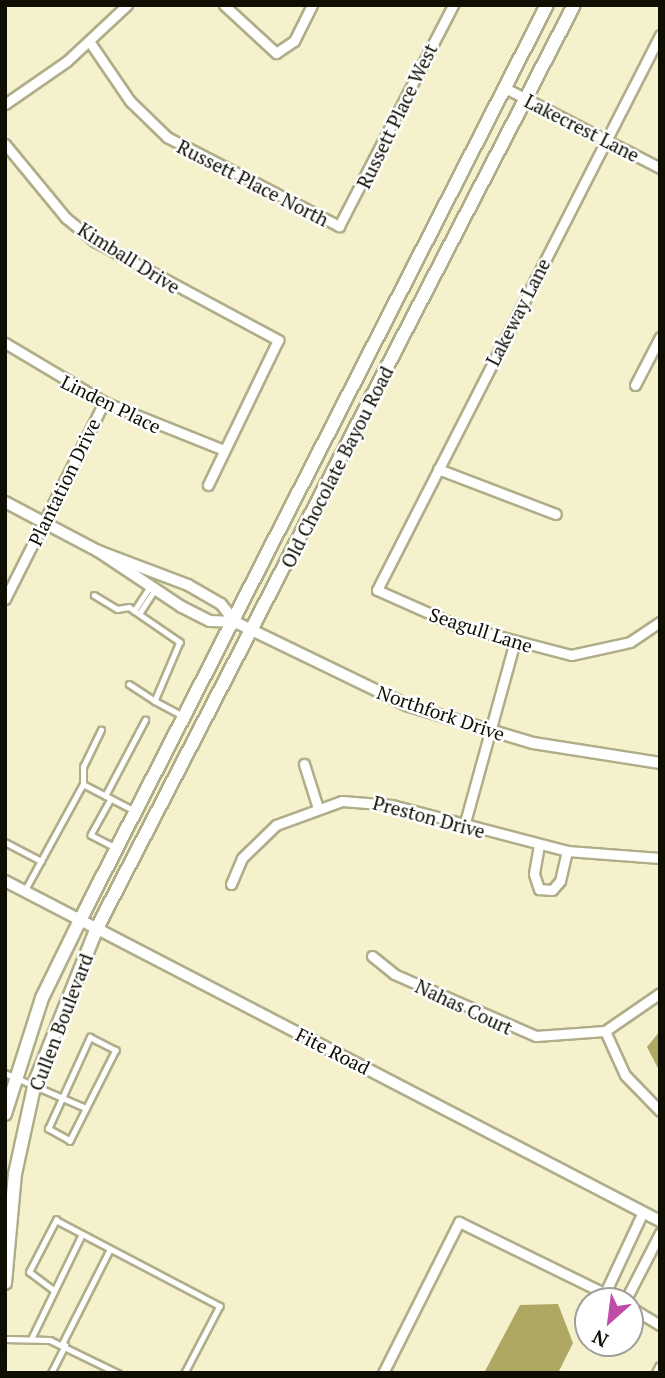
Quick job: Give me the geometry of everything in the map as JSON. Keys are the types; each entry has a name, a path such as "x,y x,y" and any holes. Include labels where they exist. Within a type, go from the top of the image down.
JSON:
{"main road":[{"name":"Old Chocolate Bayou Road","path":"79,920 235,622 547,5"},
{"name":"Old Chocolate Bayou Road","path":"97,928 574,5"},
{"name":"Cullen Boulevard","path":"5,1114 10,1074 79,920"},
{"name":"Cullen Boulevard","path":"5,1283 15,1174 35,1082 97,928"}],"street":[{"path":"5,104 89,41 127,5"},
{"path":"224,5 276,53 293,41 312,5"},
{"name":"Russett Place West","path":"339,226 453,5"},
{"name":"Lakeway Lane","path":"377,590 660,35"},
{"name":"Russett Place North","path":"89,41 130,102 167,137 339,226"},
{"name":"Lakecrest Lane","path":"505,88 660,168"},
{"name":"Kimball Drive","path":"5,144 66,218 96,242 278,340 224,450"},
{"path":"635,385 660,337"},
{"name":"Linden Place","path":"5,342 104,402 224,450"},
{"name":"Plantation Drive","path":"5,600 104,402"},
{"path":"208,485 224,450"},
{"path":"438,469 556,514"},
{"name":"Northfork Drive","path":"5,502 98,551 188,585 221,604 235,622 387,696 489,733 660,763"},
{"name":"Northfork Drive","path":"98,551 152,588 210,621 235,622"},
{"name":"Seagull Lane","path":"377,590 514,645 571,655 630,642 659,624"},
{"path":"464,826 514,645"},
{"path":"304,764 317,805"},
{"name":"Preston Drive","path":"231,884 257,840 317,805 368,800 567,851 660,858"},
{"path":"539,845 539,889 552,890 560,881 567,851"},
{"name":"Fite Road","path":"5,881 659,1218"},
{"name":"Nahas Court","path":"372,956 394,974 520,1032 552,1037 605,1031"},
{"path":"660,993 605,1031 625,1075 660,1111"},
{"path":"608,1287 643,1212"},
{"path":"383,1373 458,1222 593,1287"},
{"path":"631,1287 660,1233"},
{"path":"644,1315 660,1325"},
{"path":"657,1373 660,1367"}],"lane":[{"path":"137,612 152,588"},
{"path":"94,595 117,610 137,612 180,642 155,701"},
{"path":"129,684 184,717"},
{"path":"105,796 145,720"},
{"path":"25,891 83,784 83,767 101,730"},
{"path":"83,784 135,811"},
{"path":"111,799 91,835 116,848"},
{"path":"5,842 41,861"},
{"path":"90,1037 116,1050 70,1141 48,1129 60,1094 90,1037"},
{"path":"10,1074 35,1082 86,1108"},
{"path":"54,1291 29,1272 56,1220 220,1306 185,1373"},
{"path":"32,1337 82,1234"},
{"path":"51,1373 110,1249"},
{"path":"5,1339 32,1337 64,1345 118,1373"}],"shaded area":[{"path":"660,1031 660,1072 647,1047"},
{"path":"558,1304 573,1343 558,1373 484,1373 520,1305"}]}
